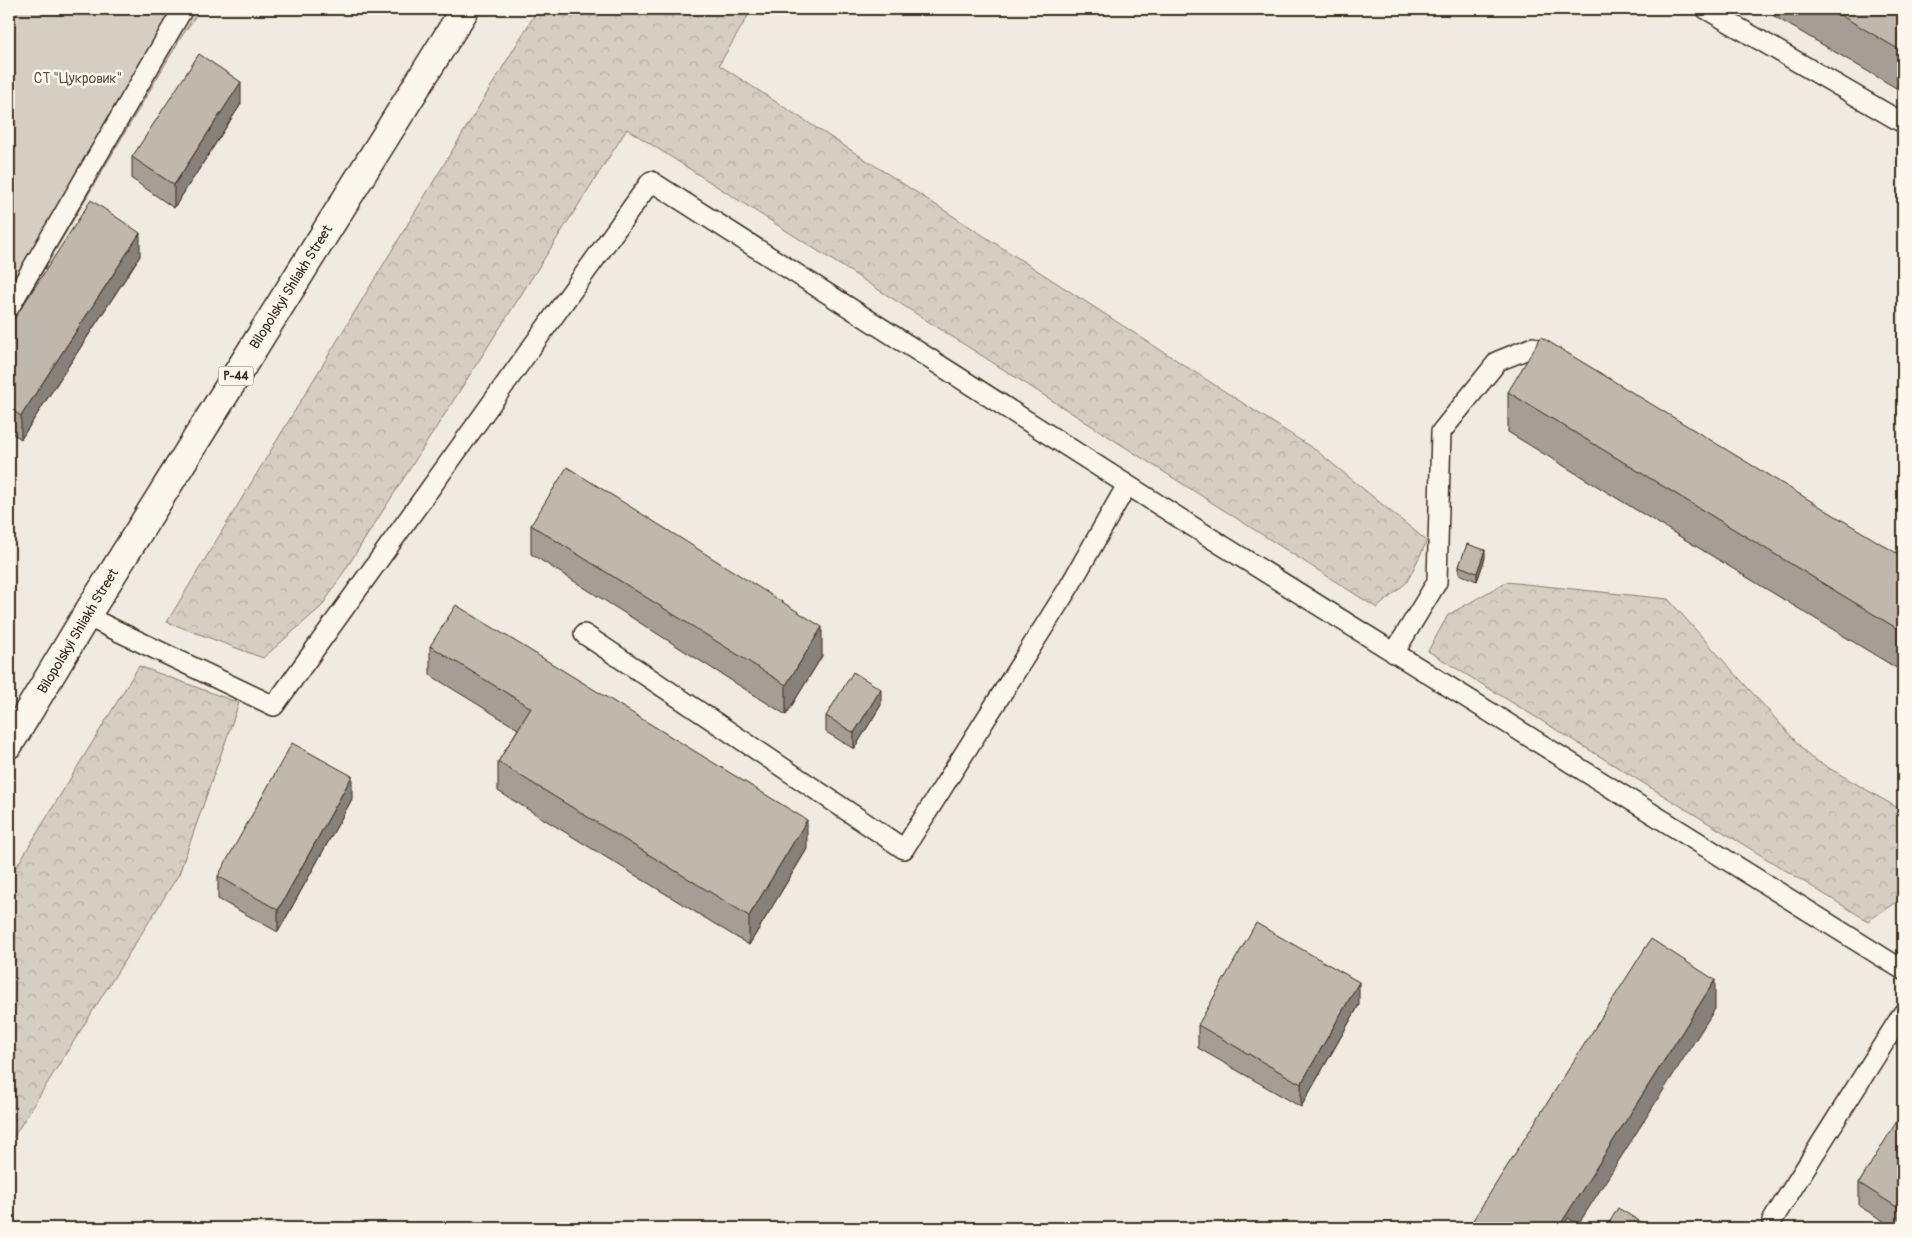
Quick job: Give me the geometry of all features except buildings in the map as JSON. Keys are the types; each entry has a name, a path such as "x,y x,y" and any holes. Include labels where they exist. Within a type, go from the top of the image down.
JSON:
{"main road":[{"name":"Bilopolskyi Shliakh Street","path":"9,744 86,616 465,9"}],"lane":[{"path":"9,308 182,9"},
{"path":"1706,9 1903,123"},
{"path":"86,616 274,706 651,181 1127,485 1394,652 1902,964"},
{"path":"1394,652 1437,582 1441,432 1498,361 1533,348 1576,372"},
{"path":"584,634 904,849 1069,587 1127,485"},
{"path":"1772,1221 1903,1013"}],"green space":[{"name":"СТ \"Цукровик\"","path":"9,9 200,9 180,39 9,329"},
{"path":"538,9 752,9 719,65 1317,451 1427,541 1407,582 1377,608 627,129 322,606 263,658 167,622"},
{"path":"1506,582 1668,599 1810,757 1903,811 1903,897 1868,921 1428,651 1448,615"},
{"path":"139,666 239,703 179,874 9,1144 9,879"}]}
